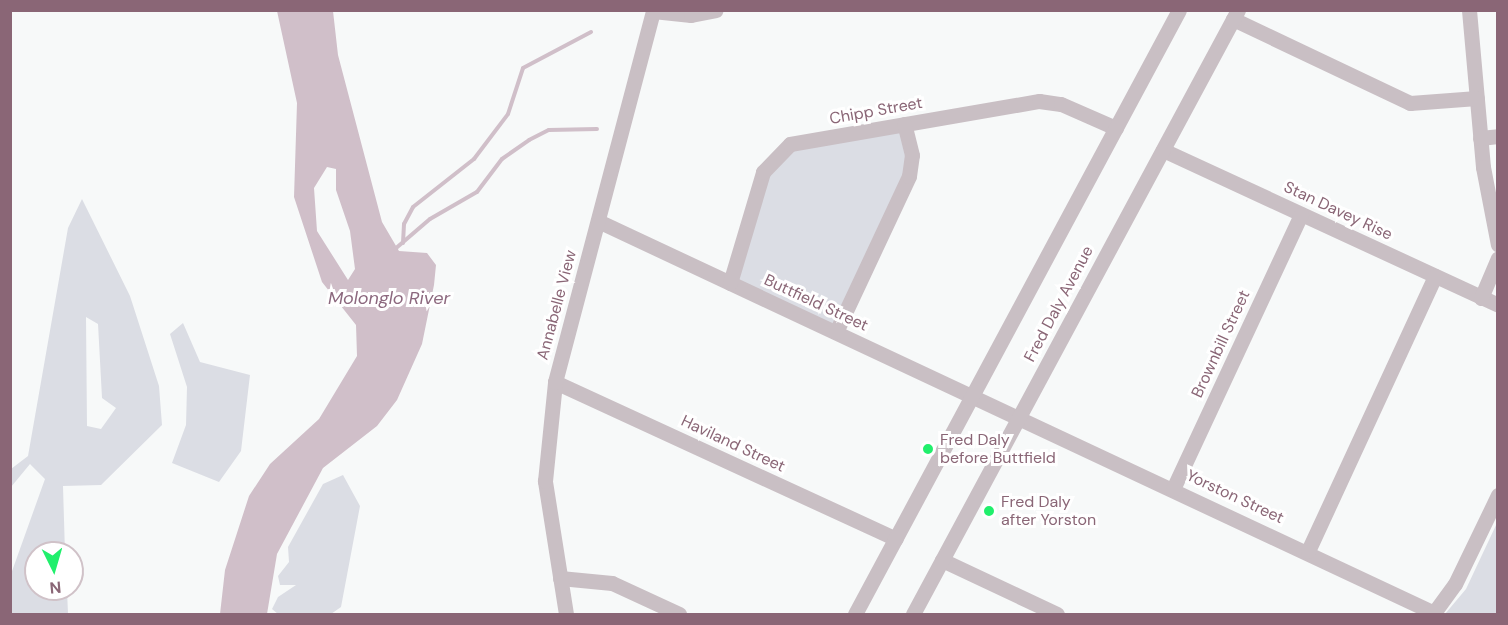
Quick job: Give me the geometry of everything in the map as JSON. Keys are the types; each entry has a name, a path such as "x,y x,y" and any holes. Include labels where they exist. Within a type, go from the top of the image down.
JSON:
{"street":[{"path":"653,10 691,15 716,10"},
{"name":"Annabelle View","path":"566,615 545,481 555,382 653,10"},
{"name":"Fred Daly Avenue","path":"855,615 1179,10"},
{"path":"1469,10 1480,138 1497,245"},
{"path":"1236,15 1410,103 1477,98"},
{"name":"Fred Daly Avenue","path":"913,615 1236,15"},
{"name":"Chipp Street","path":"730,282 764,172 790,144 1039,101 1061,104 1116,128"},
{"path":"836,332 909,176 912,155 904,124"},
{"path":"1480,138 1497,136"},
{"name":"Stan Davey Rise","path":"1163,150 1497,305"},
{"name":"Brownbill Street","path":"1173,489 1301,214"},
{"name":"Buttfield Street","path":"598,221 1019,417"},
{"path":"1481,298 1497,258"},
{"path":"1308,551 1435,276"},
{"name":"Haviland Street","path":"555,382 896,539"},
{"name":"Yorston Street","path":"1019,417 1308,551 1433,614"},
{"path":"1433,614 1455,584 1497,495"},
{"path":"942,560 1057,615"},
{"path":"560,578 612,583 679,615"}],"shaded area":[{"path":"904,124 912,155 836,332 730,283 763,172 790,144"},
{"path":"82,199 130,296 159,386 162,425 101,485 63,486 65,541 24,541 24,601 67,601 68,614 11,614 11,574 45,479 30,464 11,487 11,469 28,456 68,228","holes":["86,317 98,324 102,398 116,408 101,429 87,426"]},
{"path":"183,323 200,362 250,375 241,451 219,482 172,463 186,425 187,387 170,334"},
{"path":"343,475 360,506 341,607 331,614 278,614 272,609 278,597 296,585 280,585 278,576 289,562 288,547 323,484"},
{"path":"1497,523 1497,614 1445,614 1466,589"}],"water":[{"name":"Molonglo River","path":"277,11 333,11 338,55 382,222 399,251 427,253 436,265 434,285 422,344 397,400 377,426 323,468 277,554 267,614 220,614 225,570 249,496 270,464 319,419 357,356 356,325 322,282 294,197 297,103","holes":["327,167 336,169 336,190 350,231 355,269 348,280 317,231 314,188"]}],"waterway":[{"path":"403,243 404,224 413,207 474,159 508,114 523,68 591,32"},
{"path":"395,249 430,219 477,192 502,159 529,140 549,130 597,129"}],"place":[{"name":"Fred Daly before Buttfield","path":"928,449"},
{"name":"Fred Daly after Yorston","path":"989,511"}]}
